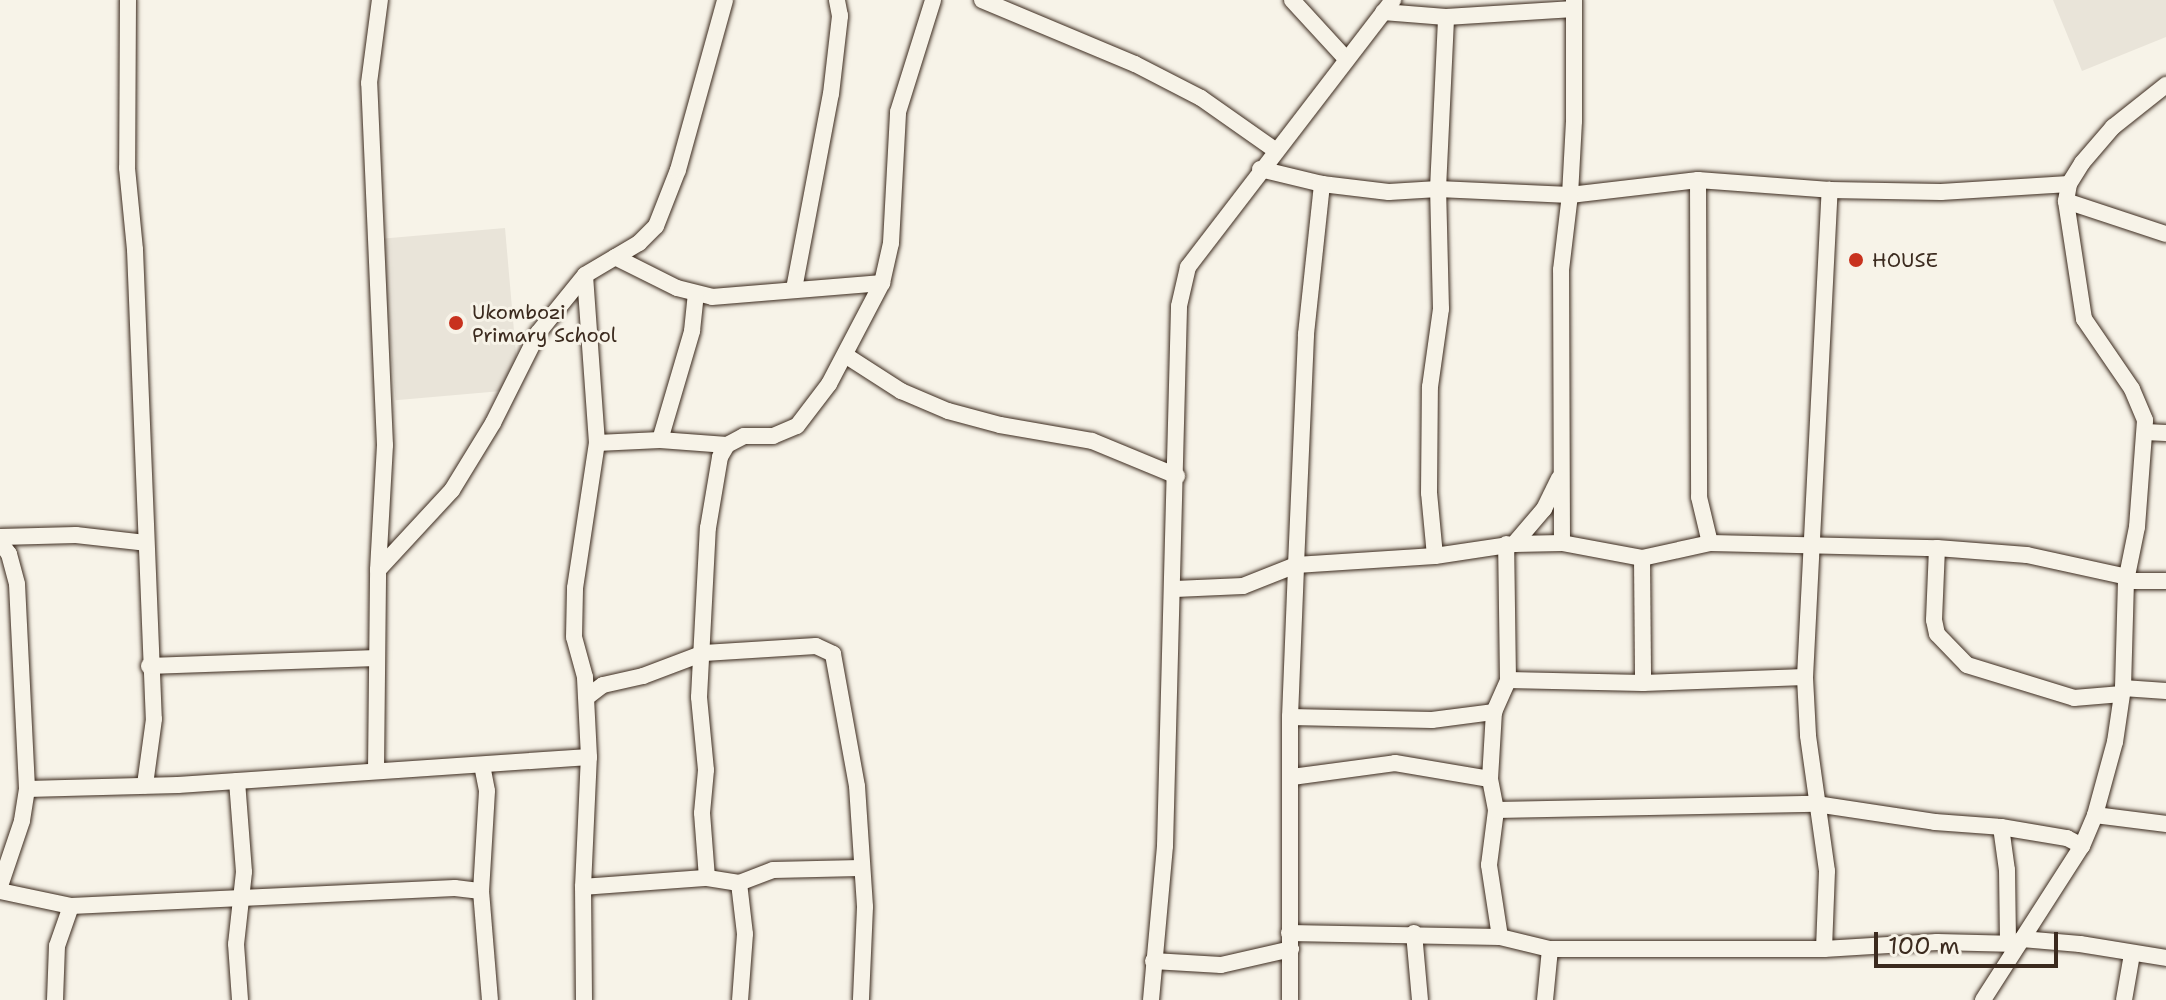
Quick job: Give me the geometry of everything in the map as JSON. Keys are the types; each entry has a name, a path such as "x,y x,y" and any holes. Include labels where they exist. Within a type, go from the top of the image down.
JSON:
{"street":[{"path":"128,0 127,168 135,250 149,666 154,719 145,785"},
{"path":"376,770 378,570 385,445 369,83 380,0"},
{"path":"378,570 452,490 493,423 538,333 585,275 639,243 656,226 667,203 725,0"},
{"path":"794,289 831,94 840,16 837,0"},
{"path":"707,878 702,813 706,770 699,697 704,653 703,595 708,528 720,457 727,445 744,436 773,436 797,426 829,384 882,283 891,243 898,112 933,0"},
{"path":"982,0 1135,64 1201,98 1275,150"},
{"path":"1292,0 1347,60"},
{"path":"1151,1000 1165,846 1164,785 1175,589 1179,306 1188,267 1260,169 1388,6 1446,17 1574,5 1570,195 1561,270 1562,543"},
{"path":"1435,556 1429,493 1430,387 1441,309 1438,189 1446,17"},
{"path":"1983,1000 2016,942 2082,846 2095,815 2115,742 2123,691 2127,579 2137,527 2145,420 2132,389 2084,319 2070,242 2068,192 2113,127 2166,85"},
{"path":"1260,169 1322,184 1389,192 1438,189 1570,195 1698,180 1830,190 2068,192 2166,234"},
{"path":"1698,180 1699,497 1710,543"},
{"path":"1290,1000 1290,717 1306,334 1322,184"},
{"path":"1824,949 1827,871 1816,804 1805,677 1830,190"},
{"path":"615,257 644,274 696,295 882,283"},
{"path":"584,1000 583,887 589,757 587,697 574,637 575,588 597,443 585,275"},
{"path":"660,440 692,331 696,295"},
{"path":"845,355 901,391 948,411 1000,425 1092,441 1177,476"},
{"path":"2145,432 2166,433"},
{"path":"597,443 660,440 727,445"},
{"path":"1500,937 1489,865 1496,810 1490,779 1494,712 1508,680 1510,544 1551,496 1558,484 1561,460"},
{"path":"146,543 76,535 0,539 9,554 17,584 27,789 22,821 0,889 71,906 455,888 481,891"},
{"path":"1175,589 1243,586 1296,565 1435,556 1510,544 1562,543 1642,558 1710,543 1937,548 2027,555 2127,579 2166,581"},
{"path":"1937,548 1934,620 1937,634 1967,665 2074,698 2123,691 2166,691"},
{"path":"1642,558 1643,683"},
{"path":"587,697 603,685 643,676 704,653 816,646 833,654 857,786 860,868 865,907 861,1000"},
{"path":"149,666 376,658"},
{"path":"1508,680 1643,683 1805,677"},
{"path":"1290,717 1432,720 1494,712"},
{"path":"27,789 237,781 589,757"},
{"path":"1292,777 1395,763 1490,779"},
{"path":"482,765 487,791 481,891 490,1000"},
{"path":"237,781 244,872 236,944 240,1000"},
{"path":"1496,810 1816,804 1935,822 2001,827 2067,838 2082,846"},
{"path":"2095,815 2166,824"},
{"path":"2001,827 2016,942"},
{"path":"583,887 707,878 739,883 773,870 860,868"},
{"path":"739,883 745,934 740,1000"},
{"path":"55,1000 57,946 71,906"},
{"path":"1153,961 1221,965 1290,941 1414,933 1500,937 1550,949 1824,949 1937,942 2016,942 2080,944 2166,958"},
{"path":"1414,933 1420,1000"},
{"path":"1545,1000 1550,949"},
{"path":"2124,1000 2132,954"}],"shaded area":[{"path":"2053,0 2166,0 2166,37 2082,71"},
{"path":"505,228 519,389 396,400 381,239"}],"place":[{"name":"HOUSE","path":"1856,260"},
{"name":"Ukombozi Primary School","path":"456,323"}]}
